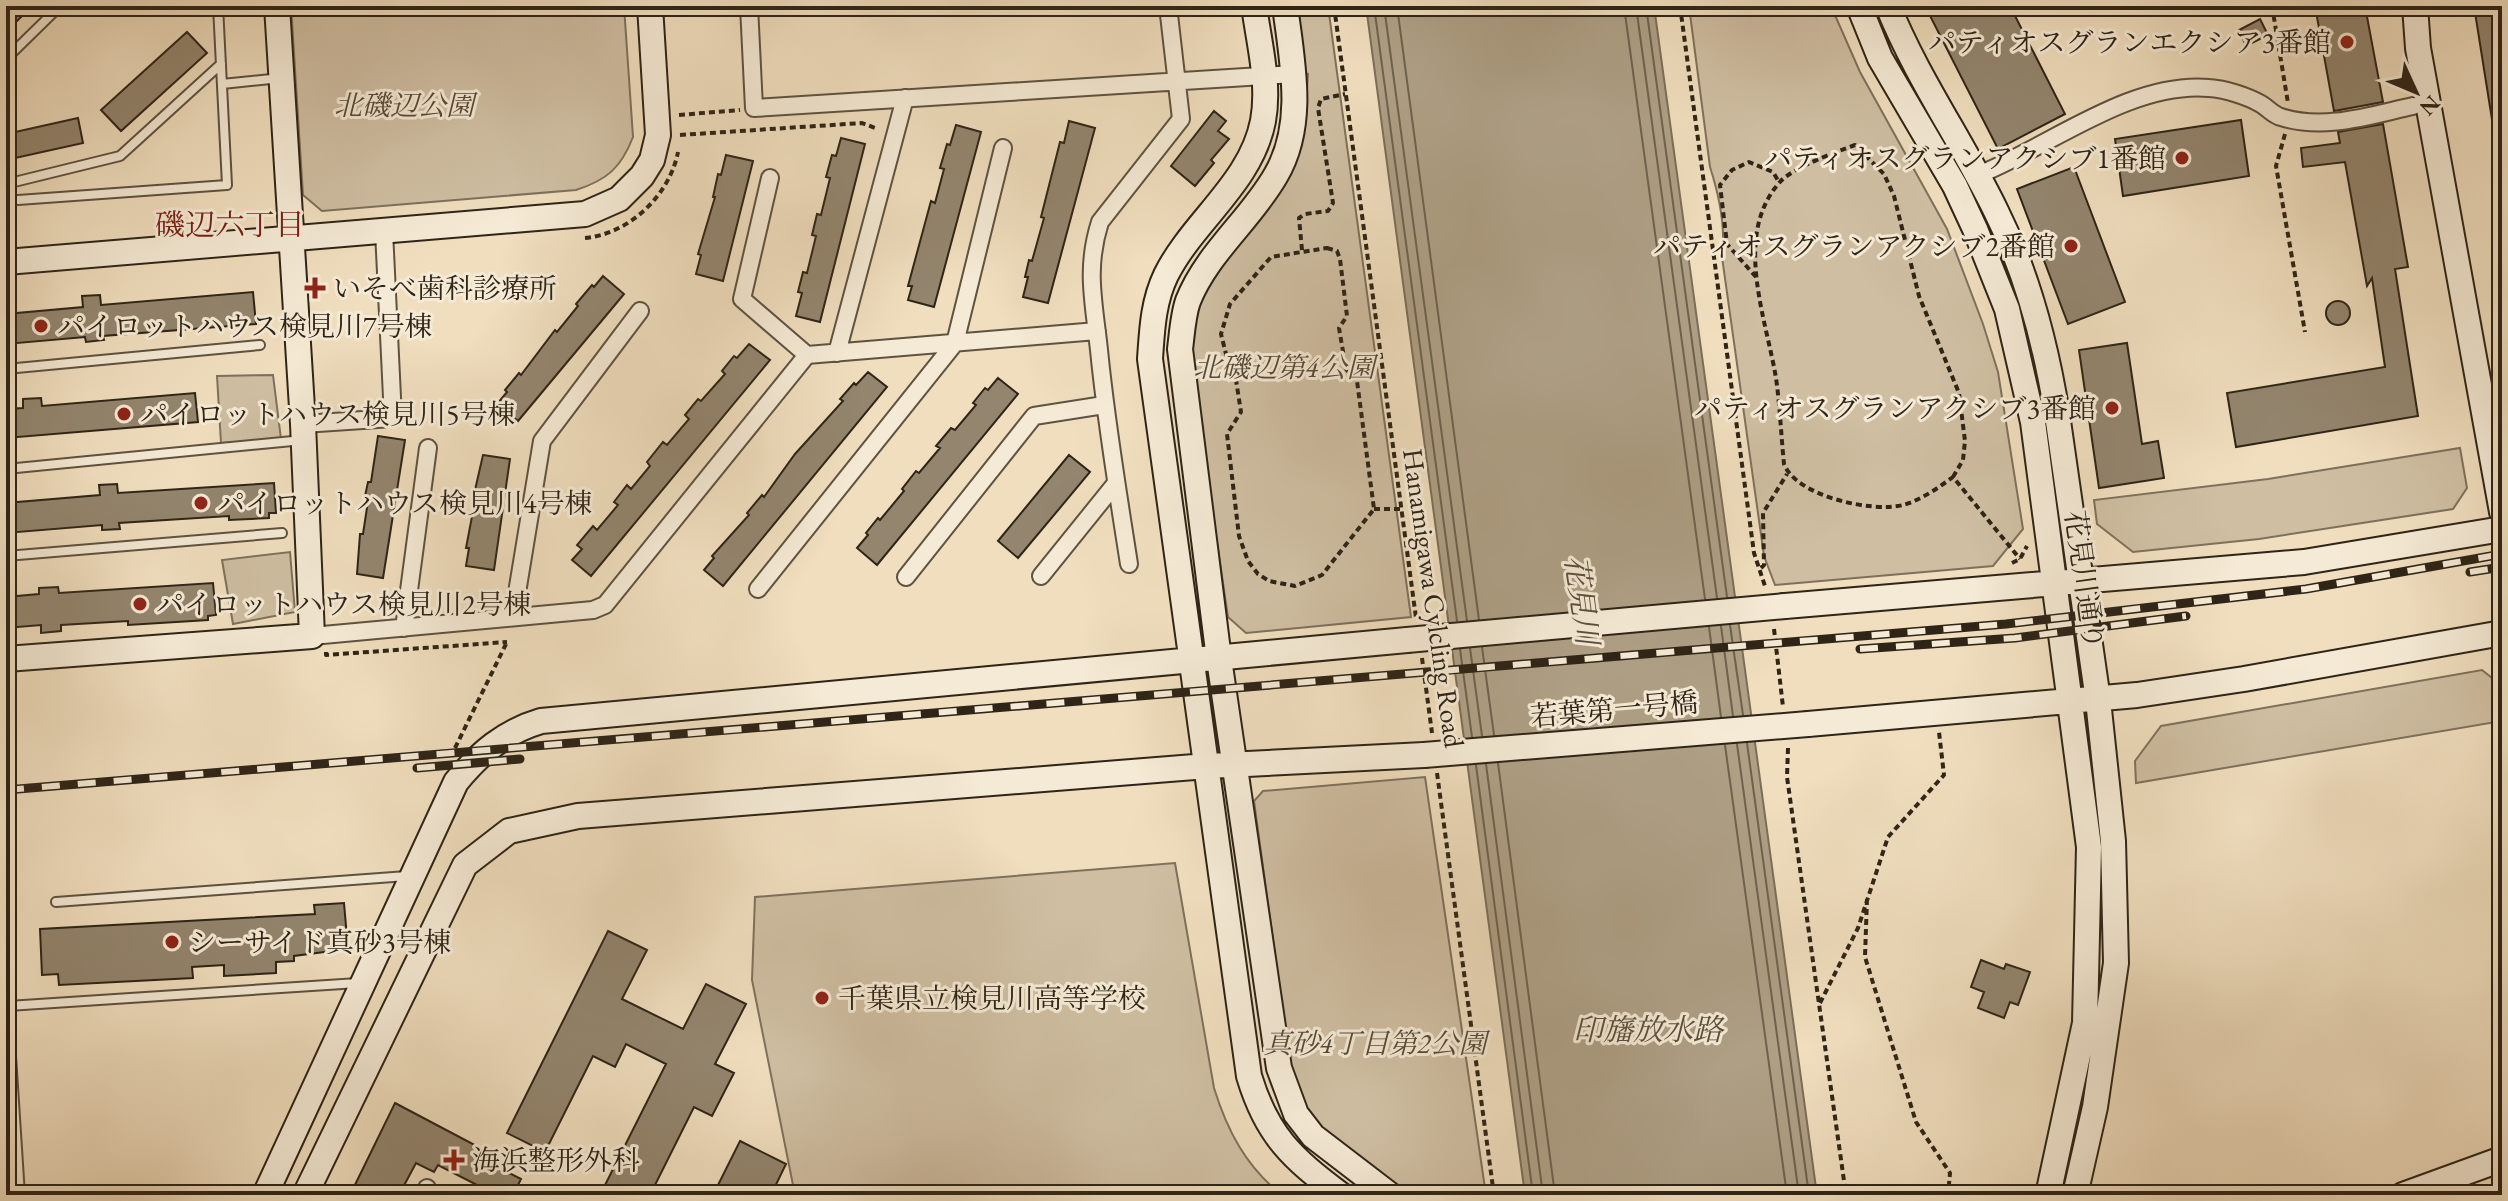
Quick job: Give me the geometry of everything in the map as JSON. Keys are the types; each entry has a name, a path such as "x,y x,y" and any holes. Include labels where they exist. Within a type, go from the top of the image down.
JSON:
{"street":[{"path":"277,6 319,642"},
{"path":"6,262 585,214 619,199 642,176 652,160 658,135 650,6"},
{"path":"749,6 754,108 1294,74"},
{"path":"1129,564 1104,405 1090,270 1100,222 1181,119 1168,6"},
{"path":"1254,6 1266,99 1262,123 1247,164 1179,253 1165,278 1153,315 1150,359 1249,1076 1257,1104 1275,1136 1295,1159 1341,1195"},
{"path":"1285,6 1294,74 1292,126 1277,174 1204,271 1188,302 1180,349 1219,659 1279,1068 1296,1114 1313,1136 1390,1195"},
{"name":"花見川通り","path":"1859,6 1880,58 1955,186 2007,309 2033,422 2089,847 2085,1023 2048,1195"},
{"name":"花見川通り","path":"1888,6 1903,45 1998,214 2031,300 2051,376 2098,700 2113,841 2116,963 2095,1107 2075,1195"},
{"path":"2415,6 2420,63 2502,512"},
{"path":"1978,175 2107,112 2158,91 2208,88 2258,102 2278,117 2329,123 2413,106"},
{"path":"837,353 905,98"},
{"path":"758,589 955,343 1003,148"},
{"path":"770,178 742,299 807,355 1097,331"},
{"path":"303,432 393,418 384,231"},
{"path":"513,617 542,441 640,311"},
{"path":"6,659 319,642 404,628 593,610 613,597 807,355"},
{"path":"906,577 1034,416 1104,405"},
{"path":"404,628 428,448"},
{"path":"1041,576 1116,483"},
{"path":"265,1195 446,800 463,773 490,745 523,726 541,721 1190,662 1415,636 2304,562 2502,529"},
{"name":"若葉第一号橋","path":"305,1195 465,865 509,831 578,816 2098,700 2244,679 2502,633"},
{"path":"2403,1195 2502,1159"}],"lane":[{"path":"6,59 60,6"},
{"path":"18,200 227,185 218,6"},
{"path":"6,184 120,156 221,64"},
{"path":"222,84 281,78"},
{"path":"6,369 260,345"},
{"path":"6,469 303,432"},
{"path":"6,556 282,533"},
{"path":"56,902 412,876"},
{"path":"6,978 20,1195"},
{"path":"8,1006 363,983"}],"path":[{"name":"Hanamigawa Cylcling Road","path":"1334,6 1402,509 1415,636 1494,1195"},
{"path":"2272,6 2291,119 2276,166 2305,332"},
{"path":"1302,250 1299,218 1305,214 1328,211 1333,203 1318,108 1321,99 1345,94"},
{"path":"578,239 611,230 645,211 670,179 677,160 679,115 754,108"},
{"path":"680,135 862,123 895,135"},
{"path":"1855,145 1884,174 1894,196 1919,296 1959,393 1965,441 1963,460 1953,477 1903,505 1873,508 1818,491 1787,474 1776,382 1756,277 1760,218 1779,182 1790,173 1855,145"},
{"path":"1756,277 1727,244 1720,185 1732,170 1749,162 1773,172 1779,182"},
{"path":"1327,248 1337,251 1340,259 1347,316 1339,328 1346,369 1357,381 1374,509 1322,575 1295,586 1269,581 1258,574 1248,561 1239,536 1227,434 1241,412 1236,380 1223,346 1223,324 1230,304 1271,257 1302,250 1327,248"},
{"path":"1761,568 1764,565 1763,513 1787,474"},
{"path":"1953,477 2020,559"},
{"path":"1374,509 1402,509"},
{"path":"2002,570 2020,559 2030,539"},
{"path":"319,642 326,655 507,642 452,754"},
{"path":"1819,1005 1858,928 1888,837 1944,775 1939,729"},
{"path":"1867,899 1865,957 1916,1122 1950,1173 1948,1195"}],"green space":[{"name":"北磯辺公園","path":"291,6 624,6 633,137 612,171 576,190 322,211 303,195"},
{"name":"北磯辺第4公園","path":"1293,6 1328,6 1411,617 1246,633 1228,617 1188,345 1195,310 1304,131 1308,74 1300,71"},
{"path":"1689,6 1831,6 1860,72 1947,229 1998,372 2023,529 1993,566 1775,585 1764,556 1722,257 1721,211 1710,167"},
{"path":"273,375 281,439 221,443 217,376"},
{"path":"2460,448 2467,488 2453,509 2259,539 2133,552 2097,524 2094,500 2268,479"},
{"path":"290,552 295,612 233,624 222,560"},
{"path":"2482,670 2502,686 2502,721 2136,783 2135,761 2161,726"},
{"name":"真砂4丁目第2公園","path":"1425,777 1486,1195 1400,1195 1306,1116 1293,1086 1254,801 1263,791"},
{"path":"1175,863 1214,1088 1239,1147 1258,1172 1282,1195 795,1195 752,980 755,897"}],"water":[{"name":"印旛放水路","path":"1366,6 1654,6 1817,1195 1525,1195"}],"building":[{"path":"6,6 32,6 6,32"},
{"path":"1925,6 2010,6 2065,114 1998,149"},
{"name":"パティオスグランエクシア3番館","path":"2315,6 2365,6 2383,102 2334,111"},
{"path":"2474,6 2502,6 2502,125 2493,126"},
{"path":"2260,19 2268,35 2246,46 2239,30"},
{"path":"187,32 207,53 121,131 101,110"},
{"path":"1214,111 1226,121 1218,131 1229,139 1195,186 1171,166"},
{"path":"78,118 83,143 6,160 6,134"},
{"name":"パティオスグランアクシブ1番館","path":"2241,120 2249,176 2123,196 2115,139"},
{"path":"1069,121 1095,128 1048,303 1023,297 1028,277 1025,277 1044,218 1041,217 1060,142 1064,143"},
{"path":"2383,124 2408,267 2395,269 2418,416 2236,447 2227,393 2385,367 2372,278 2367,286 2345,162 2303,167 2301,148 2340,143 2338,132"},
{"path":"956,125 981,132 934,307 908,300 912,286 908,286 931,201 935,203 947,144 950,145"},
{"path":"841,138 865,144 820,322 796,316 802,293 798,292 803,272 807,273 816,236 812,235 817,214 821,215 832,155 836,156"},
{"path":"726,155 753,161 723,281 696,274 718,174 721,175"},
{"name":"パティオスグランアクシブ2番館","path":"2074,167 2125,302 2068,324 2017,189"},
{"path":"603,276 624,294 518,421 497,404 507,392 505,390 519,373 521,375 555,330 557,332 592,285 594,287"},
{"path":"253,292 256,324 103,336 104,340 86,342 85,337 6,344 6,314 83,307 82,296 100,295 101,305"},
{"path":"2338,301 2349,308 2350,313 2343,324 2338,325 2327,318 2326,313 2333,302"},
{"name":"パティオスグランアクシブ3番館","path":"2127,343 2142,444 2158,441 2164,478 2099,488 2079,350"},
{"path":"749,344 770,360 591,576 572,560 582,549 577,545 593,526 597,530 618,505 614,502 627,485 631,489 650,466 647,462 663,442 667,445 689,419 685,415 725,374 722,371 734,356 737,358"},
{"path":"868,372 887,387 723,586 704,570 714,558 712,556 749,515 747,513 762,495 764,497 795,454 843,401 840,399"},
{"path":"998,378 1018,394 877,565 857,548 868,535 866,533 904,491 902,489 916,471 919,473 940,448 936,446 951,428 955,430 976,405 973,403 985,388 988,390"},
{"name":"パイロットハウス検見川5号棟","path":"195,393 198,422 6,438 6,409 23,408 23,399 41,398 42,406"},
{"path":"378,436 405,440 383,578 357,574 360,534 363,534 368,501 364,501 368,482 371,482"},
{"path":"483,455 510,459 494,570 466,566 469,548 466,548"},
{"path":"1069,455 1090,472 1018,558 998,541"},
{"path":"274,483 276,513 269,513 269,518 229,520 229,516 119,523 120,529 102,530 102,525 6,533 6,503 100,495 99,485 117,484 118,493"},
{"name":"パイロットハウス検見川2号棟","path":"213,583 216,615 208,616 208,620 61,625 61,631 41,633 41,625 6,628 6,597 39,594 39,588 58,587 59,593"},
{"name":"シーサイド真砂3号棟","path":"344,903 348,949 294,956 294,961 276,962 276,973 224,976 224,965 192,967 193,978 59,985 58,974 42,975 40,929 315,914 314,905"},
{"path":"608,931 647,950 622,999 683,1029 706,984 746,1004 715,1064 734,1073 712,1116 694,1107 650,1195 600,1195 666,1064 626,1044 615,1067 593,1056 545,1152 507,1133"},
{"path":"1981,960 2004,969 2006,964 2030,972 2018,1005 2010,1002 2004,1018 1978,1008 1984,992 1971,987"},
{"path":"395,1103 486,1151 482,1159 521,1179 513,1195 477,1195 481,1187 438,1165 434,1172 416,1163 399,1195 350,1195"},
{"path":"740,1141 786,1164 771,1195 713,1195"}],"railway":[{"path":"6,790 2006,624 2306,589 2502,554"},
{"path":"2470,572 2502,567"},
{"path":"1860,649 2015,638 2186,616"},
{"path":"417,768 520,759"}],"place":[{"name":"パティオスグランエクシア3番館","path":"2347,42"},
{"name":"パティオスグランアクシブ1番館","path":"2182,158"},
{"name":"パティオスグランアクシブ2番館","path":"2071,246"},
{"name":"いそべ歯科診療所","path":"315,288"},
{"name":"パイロットハウス検見川7号棟","path":"41,326"},
{"name":"パティオスグランアクシブ3番館","path":"2112,408"},
{"name":"パイロットハウス検見川5号棟","path":"124,414"},
{"name":"パイロットハウス検見川4号棟","path":"201,503"},
{"name":"パイロットハウス検見川2号棟","path":"140,604"},
{"name":"シーサイド真砂3号棟","path":"172,942"},
{"name":"千葉県立検見川高等学校","path":"822,998"},
{"name":"海浜整形外科","path":"454,1160"}],"district":[{"name":"磯辺六丁目","path":"230,224"}],"water label":[{"name":"花見川","path":"1582,600"}]}
